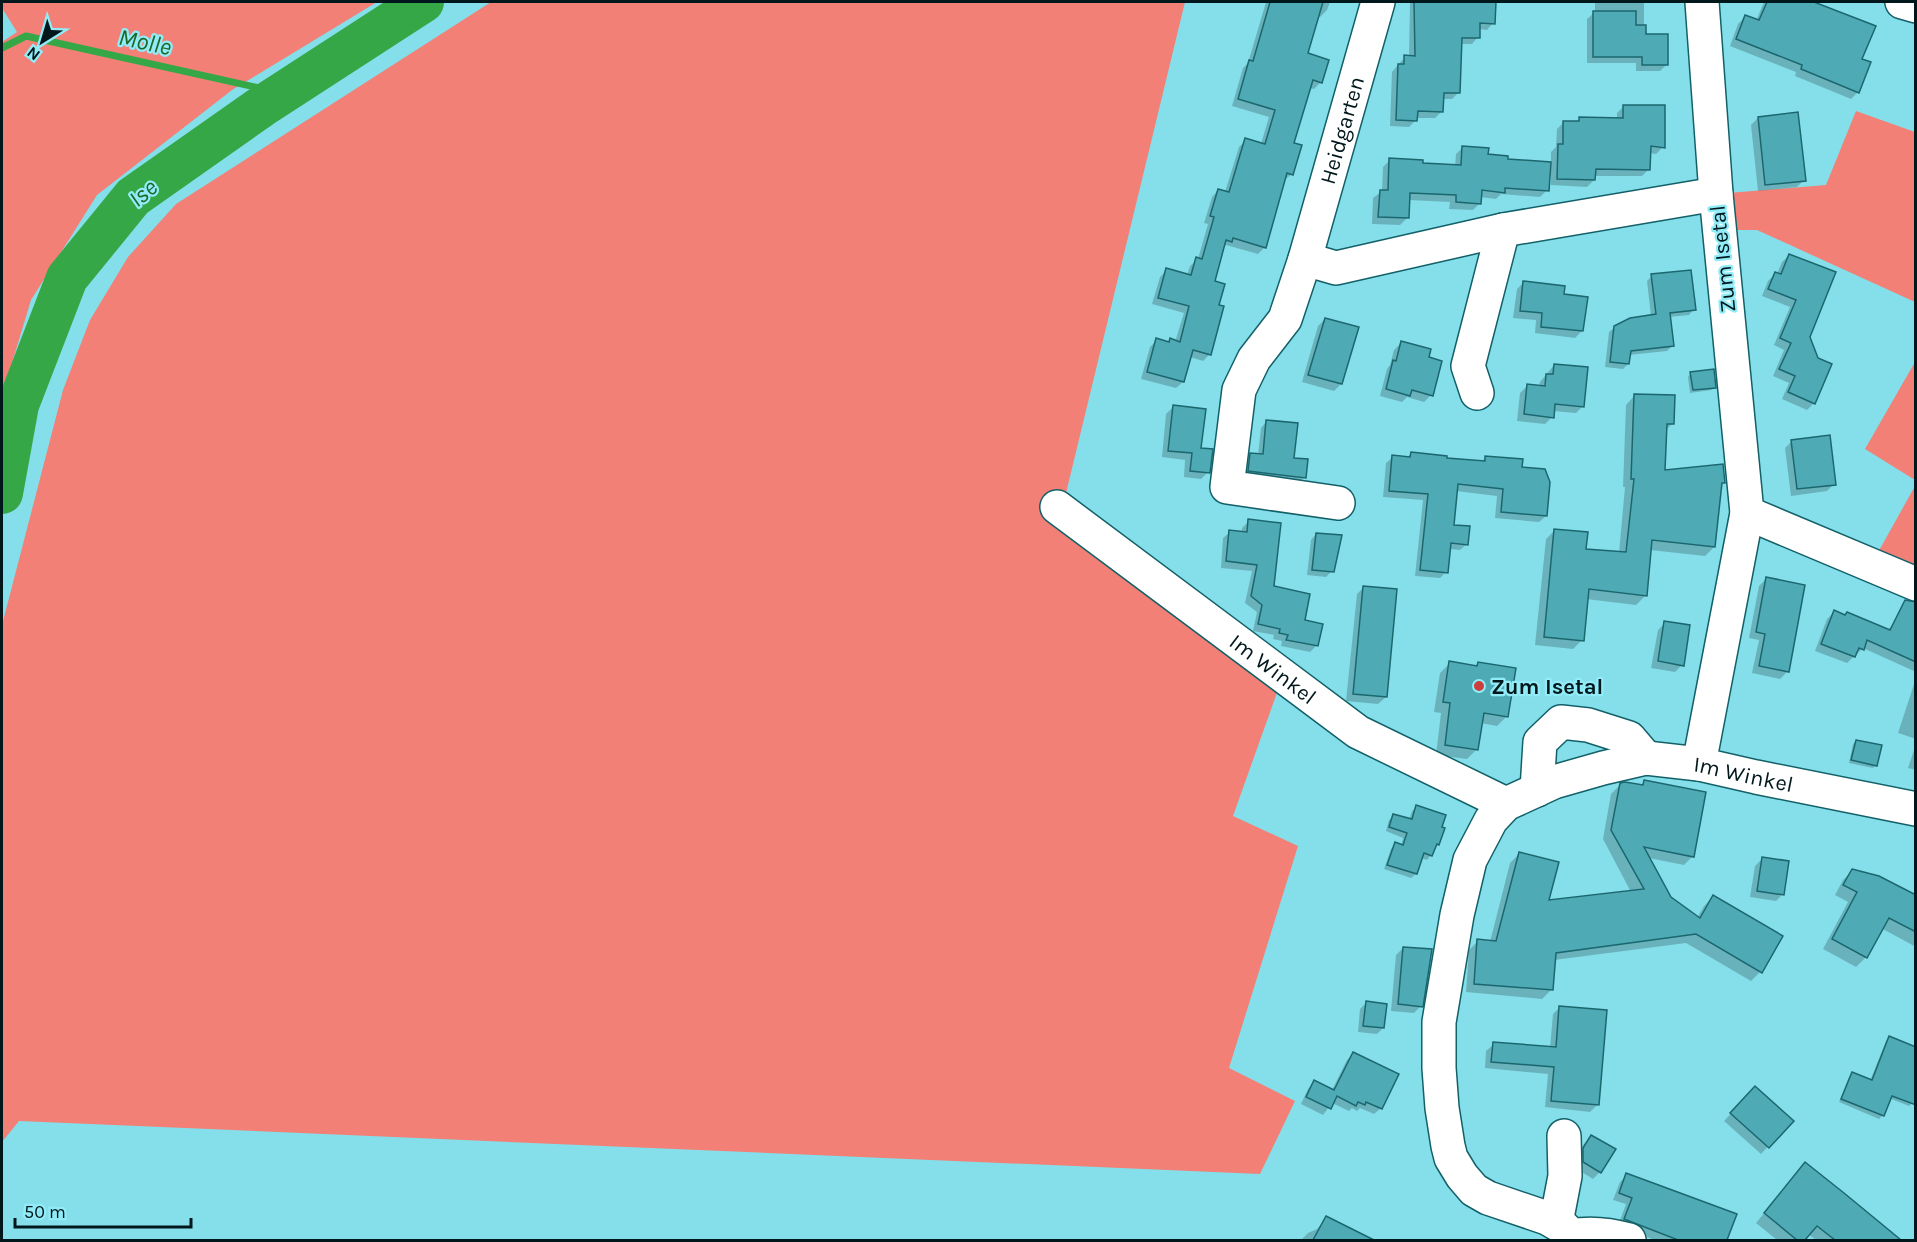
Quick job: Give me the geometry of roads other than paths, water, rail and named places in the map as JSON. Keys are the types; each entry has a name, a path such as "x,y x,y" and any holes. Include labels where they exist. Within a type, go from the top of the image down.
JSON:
{"street":[{"name":"Heidgarten","path":"1338,503 1227,487 1239,390 1254,359 1285,320 1305,259 1378,2"},
{"name":"Zum Isetal","path":"1699,764 1747,513 1716,194 1702,2"},
{"path":"1902,2 1916,6"},
{"path":"1305,259 1336,268 1503,230 1716,194"},
{"path":"1477,393 1468,366 1503,230"},
{"name":"Im Winkel","path":"1057,507 1358,732 1506,804"},
{"path":"1747,513 1916,584"},
{"path":"1537,790 1540,742 1561,722 1588,724 1629,738 1646,758"},
{"name":"Im Winkel","path":"1566,1233 1547,1218 1488,1198 1474,1190 1451,1158 1438,1068 1439,1022 1457,915 1470,860 1491,820 1506,804 1554,782 1646,758 1699,764 1916,809"},
{"path":"1564,1136 1566,1233 1603,1235 1629,1240"}],"waterway":[{"name":"Ise","path":"2,493 18,405 67,278 133,197 261,107 423,2"},
{"name":"Molle","path":"2,48 26,36 282,93"}],"place":[{"name":"Zum Isetal","path":"1479,686"}]}
